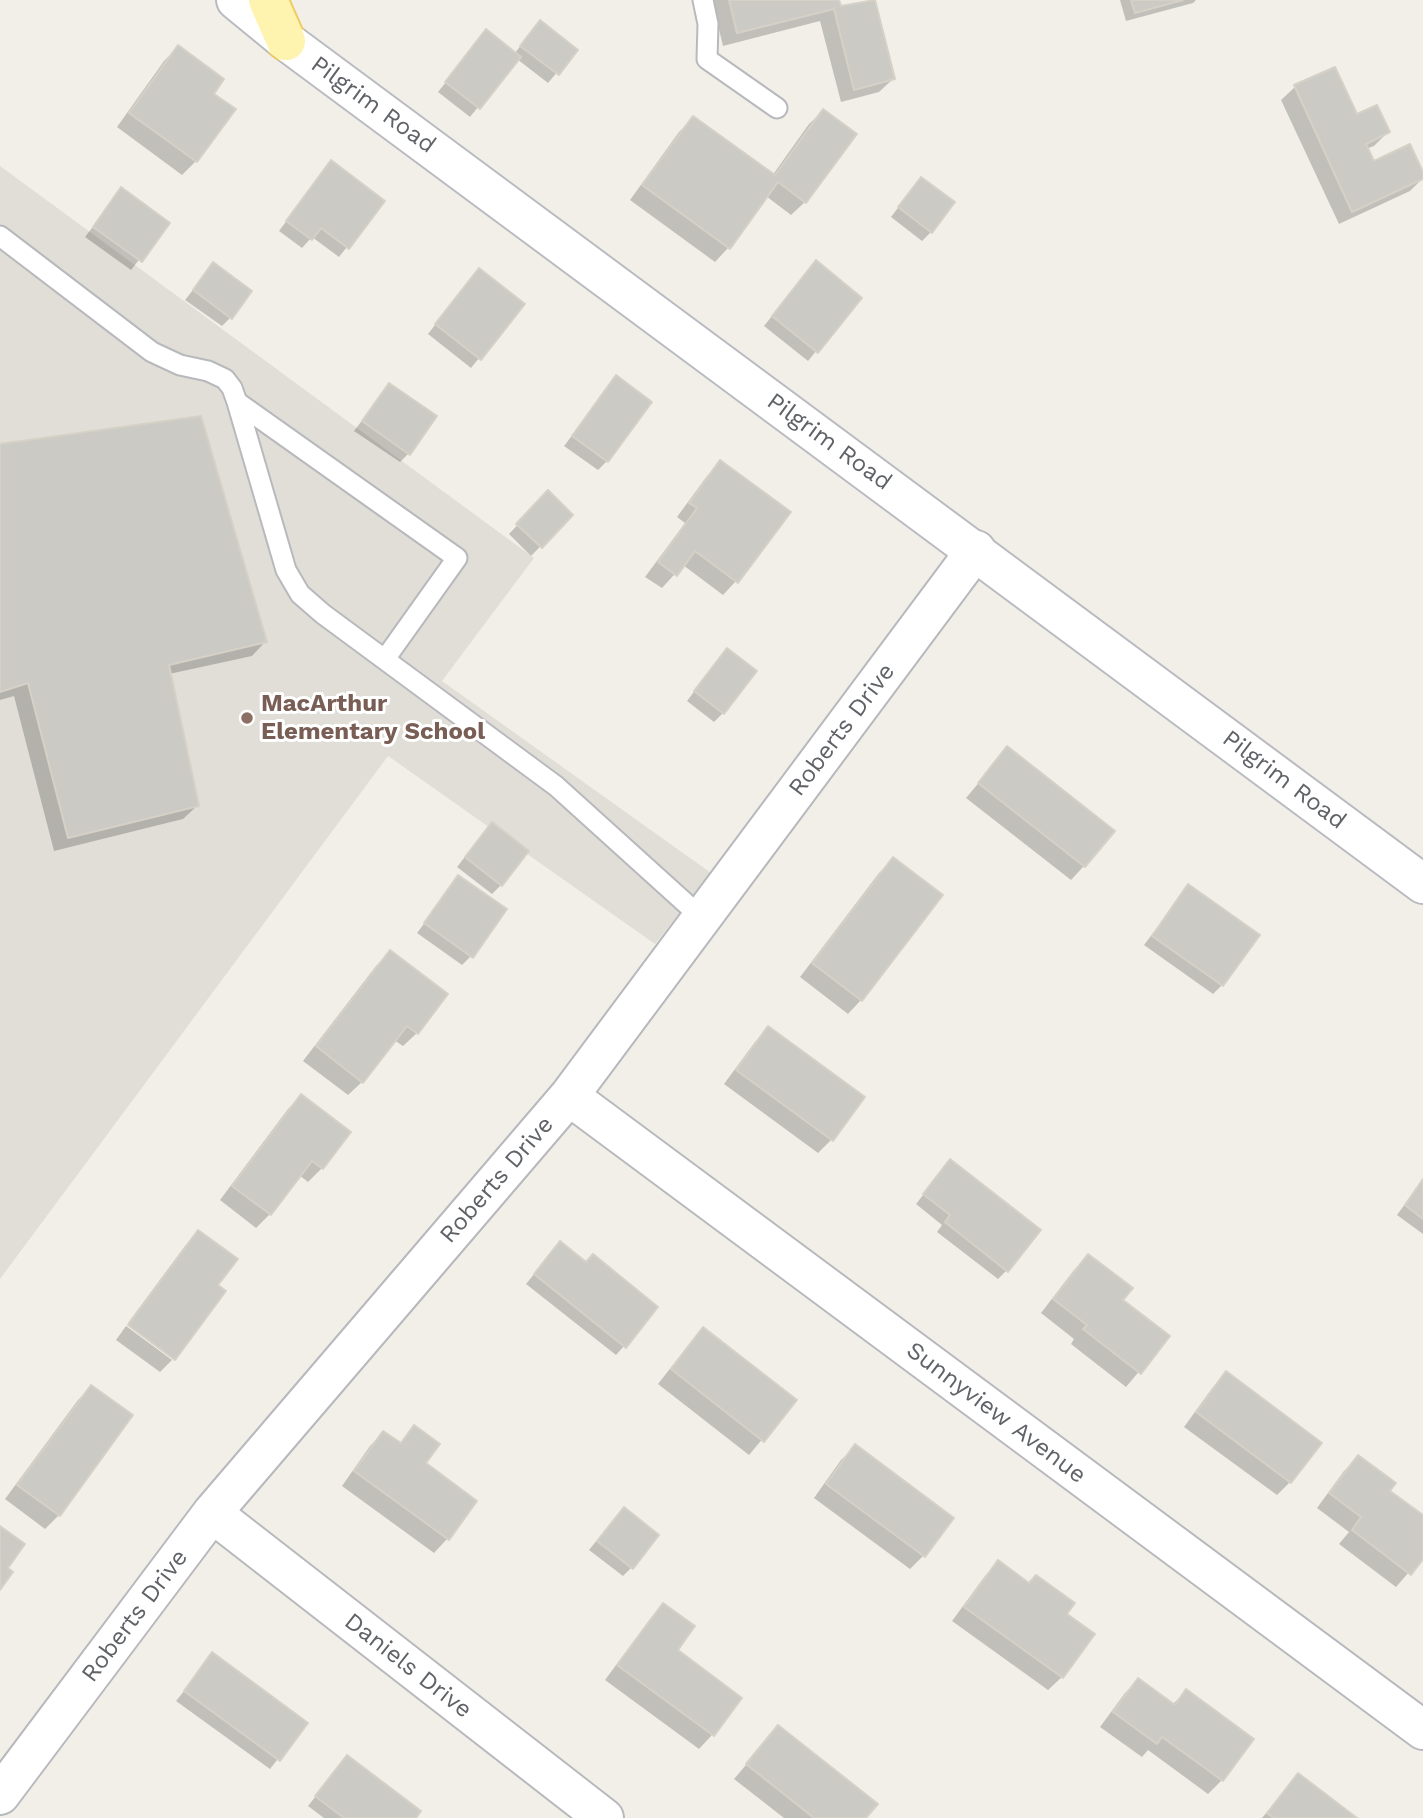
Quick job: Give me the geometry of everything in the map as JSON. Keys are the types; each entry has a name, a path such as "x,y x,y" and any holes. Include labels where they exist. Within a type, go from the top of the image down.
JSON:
{"main road":[{"path":"268,0 286,41"}],"street":[{"name":"Pilgrim Road","path":"236,0 286,41 1423,884"},
{"name":"Roberts Drive","path":"0,1795 212,1513 569,1096 976,550"},
{"name":"Sunnyview Avenue","path":"569,1096 1423,1730"},
{"name":"Daniels Drive","path":"212,1513 604,1818"}],"lane":[{"path":"703,0 708,24 707,59 777,108"},
{"path":"0,236 152,352 180,365 208,371 225,379 237,402 286,570 300,594 323,614 556,786 702,918"},
{"path":"237,402 457,558 385,659"}],"shaded area":[{"name":"MacArthur Elementary School","path":"0,166 534,558 442,681 711,873 655,944 388,756 0,1279"}],"building":[{"path":"729,0 839,0 841,6 875,0 895,79 854,90 834,9 737,33"},
{"path":"1131,0 1183,0 1135,13"},
{"path":"540,20 578,50 559,75 520,46"},
{"path":"486,29 521,57 480,109 445,82"},
{"path":"178,45 224,79 214,94 236,109 197,162 129,113"},
{"path":"1335,67 1357,114 1377,105 1390,132 1366,144 1374,161 1410,144 1423,172 1423,179 1352,212 1294,85"},
{"path":"823,109 857,134 806,203 778,182 730,249 642,185 693,116 775,175"},
{"path":"331,160 385,201 349,249 321,228 312,240 286,221"},
{"path":"921,177 955,202 932,233 898,207"},
{"path":"121,187 170,223 142,262 93,227"},
{"path":"816,260 862,298 818,353 772,316"},
{"path":"213,262 252,291 232,319 193,290"},
{"path":"479,268 525,304 481,360 435,324"},
{"path":"616,375 652,402 608,462 572,436"},
{"path":"389,383 437,416 410,455 362,421"},
{"path":"201,416 267,642 169,665 199,806 68,838 28,683 0,692 0,444"},
{"path":"720,460 791,512 738,583 695,551 677,576 658,562 697,508 689,503"},
{"path":"548,490 573,515 542,548 516,524"},
{"path":"727,648 757,671 724,714 694,691"},
{"path":"1007,746 1115,831 1085,867 978,783"},
{"path":"492,822 529,851 502,886 465,857"},
{"path":"893,857 943,895 862,1001 812,963"},
{"path":"458,875 507,909 473,958 424,923"},
{"path":"1188,884 1260,935 1223,986 1152,936"},
{"path":"390,950 448,994 418,1034 407,1026 363,1083 316,1046"},
{"path":"768,1026 865,1097 833,1141 736,1070"},
{"path":"301,1094 351,1132 323,1169 312,1161 271,1215 232,1186"},
{"path":"950,1159 1041,1230 1008,1272 945,1222 950,1215 923,1194"},
{"path":"1423,1179 1423,1219 1405,1205"},
{"path":"198,1230 238,1259 218,1285 226,1291 175,1360 128,1325"},
{"path":"560,1241 586,1262 593,1254 658,1307 626,1348 534,1274"},
{"path":"1088,1254 1133,1288 1123,1300 1170,1336 1141,1374 1083,1329 1087,1325 1053,1299"},
{"path":"703,1327 797,1400 764,1442 671,1369"},
{"path":"1226,1371 1322,1443 1291,1483 1196,1412"},
{"path":"91,1385 133,1415 60,1516 17,1485"},
{"path":"414,1425 440,1444 426,1463 477,1501 449,1540 354,1471 383,1431 401,1443"},
{"path":"855,1444 954,1518 925,1557 826,1484"},
{"path":"1358,1455 1396,1483 1390,1491 1423,1515 1423,1559 1411,1575 1352,1530 1361,1517 1329,1493"},
{"path":"624,1507 659,1535 633,1569 597,1541"},
{"path":"0,1526 25,1544 8,1568 13,1572 0,1590"},
{"path":"998,1560 1029,1583 1036,1575 1075,1603 1067,1614 1095,1634 1063,1678 964,1607"},
{"path":"663,1603 695,1626 678,1650 742,1698 714,1736 617,1665"},
{"path":"212,1652 308,1723 280,1761 184,1691"},
{"path":"1138,1678 1175,1705 1186,1689 1254,1739 1223,1781 1162,1737 1157,1744 1113,1712"},
{"path":"778,1725 878,1804 866,1818 814,1818 746,1764"},
{"path":"347,1755 421,1811 416,1818 344,1818 315,1796"},
{"path":"1298,1773 1357,1818 1274,1818 1267,1813"}],"place":[{"name":"MacArthur Elementary School","path":"247,718"}]}
